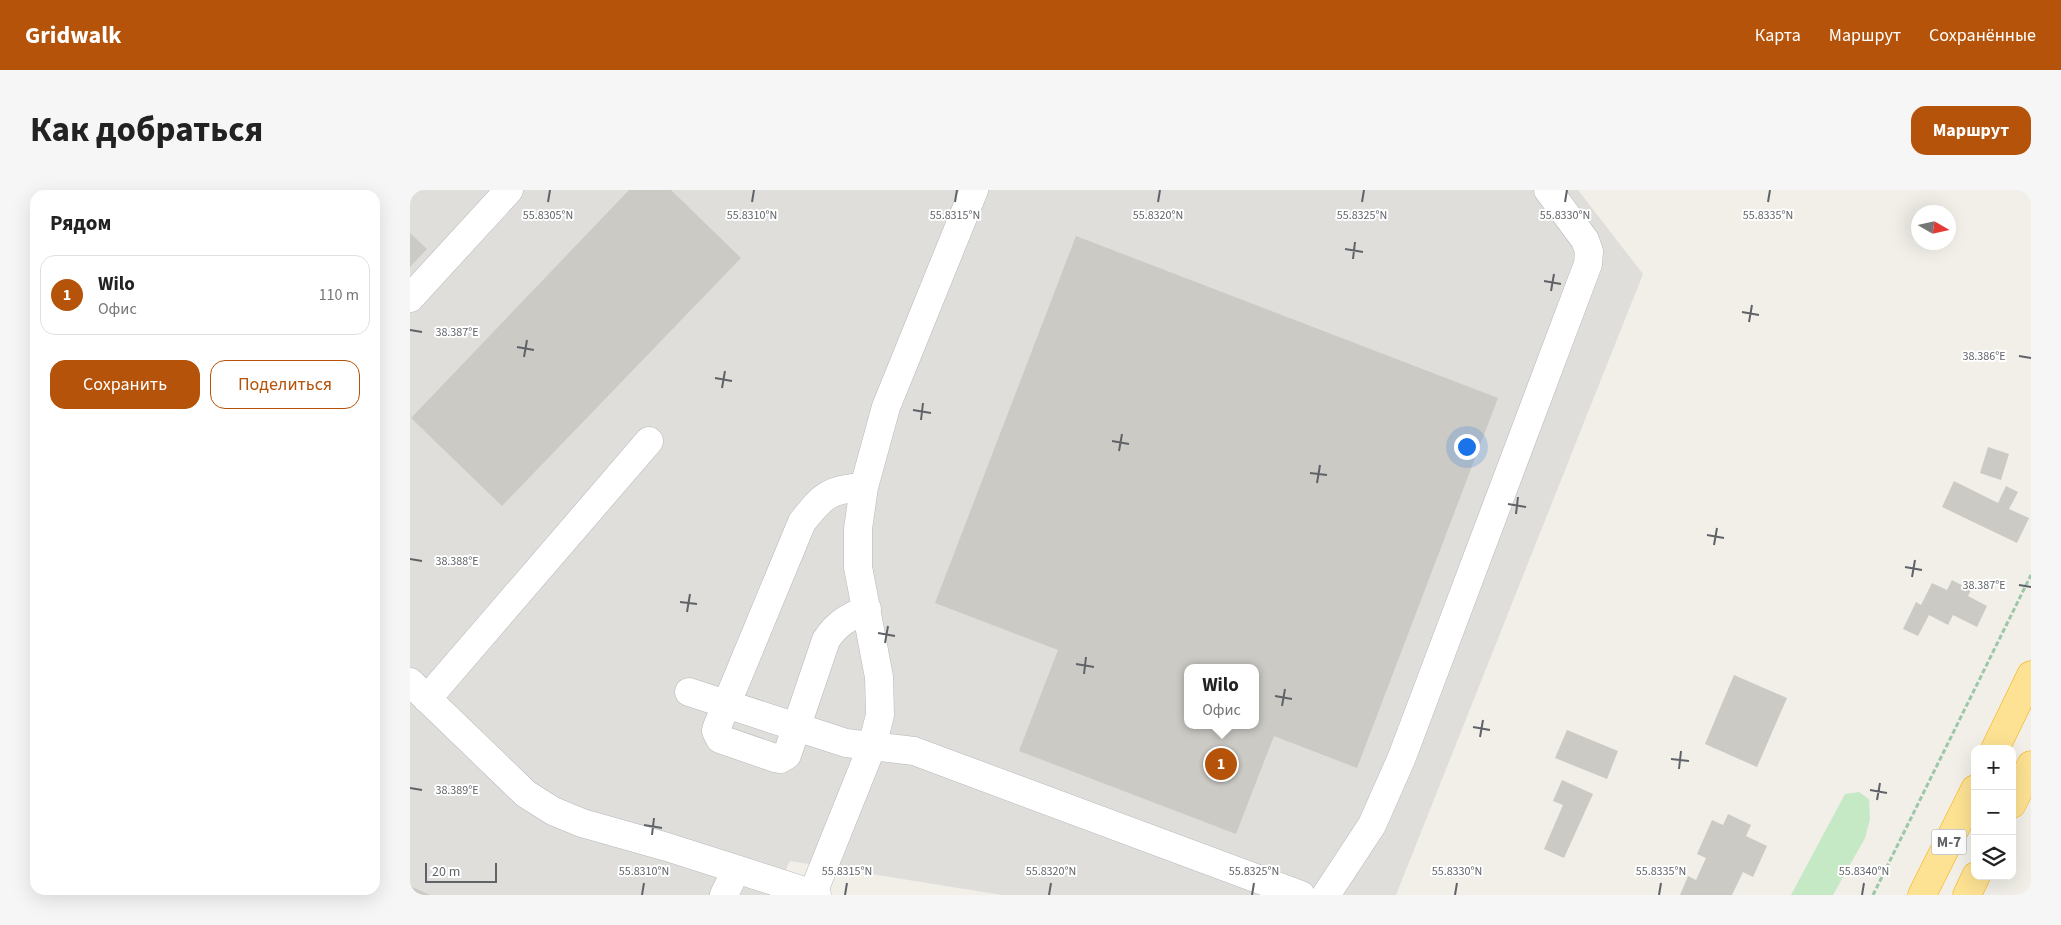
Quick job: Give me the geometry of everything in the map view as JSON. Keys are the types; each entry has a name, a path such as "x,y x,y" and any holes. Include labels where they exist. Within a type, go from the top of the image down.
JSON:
{"highway":[{"path":"1997,745 2031,675"},
{"path":"2016,796 2031,766"},
{"name":"М-7","path":"1922,895 1974,790"},
{"name":"М-7","path":"1967,895 1974,880"}],"street":[{"path":"410,298 509,190"},
{"path":"649,441 419,690 526,794 553,811 582,823 667,847 815,894 872,746 880,715 879,677 858,567 858,529 864,487 886,407 974,190"},
{"path":"1326,895 1372,825 1402,757 1588,264 1589,251 1585,240 1548,190"},
{"path":"864,487 845,488 824,496 802,522 716,731 720,739 767,756 780,759 787,755 826,640 834,627 846,618 867,609"},
{"path":"689,692 846,743 914,751 1301,895"},
{"path":"724,895 736,870"}],"path":[{"path":"1873,895 2031,576"}],"shaded area":[{"path":"410,190 1578,190 1643,274 1396,895 1002,895 790,861 773,895 410,895"}],"green space":[{"path":"1859,792 1869,799 1870,819 1865,838 1833,895 1791,895 1845,794"}],"building":[{"path":"629,190 671,190 741,258 502,506 411,418"},
{"path":"410,233 427,249 410,267"},
{"path":"1076,236 1498,398 1357,768 1274,736 1236,834 1019,751 1058,650 935,603"},
{"path":"1988,447 2009,454 2001,480 1980,473"},
{"path":"1954,481 1998,503 2006,486 2018,492 2009,509 2029,518 2017,543 1942,507"},
{"path":"1952,580 1971,590 1968,596 1987,606 1977,627 1953,615 1948,625 1929,615 1918,636 1903,629 1916,602 1921,605 1932,583 1947,590"},
{"path":"1734,675 1787,698 1757,767 1705,744"},
{"path":"1567,730 1618,751 1607,779 1555,758"},
{"path":"1562,780 1593,794 1564,858 1544,849 1563,805 1553,801"},
{"path":"1728,814 1751,825 1746,836 1767,846 1753,877 1743,872 1732,895 1680,895 1688,876 1696,880 1706,858 1697,854 1712,820 1723,825"},
{"path":"410,886 430,895 410,895"}],"place":[{"name":"Wilo","path":"1221,764"}]}
